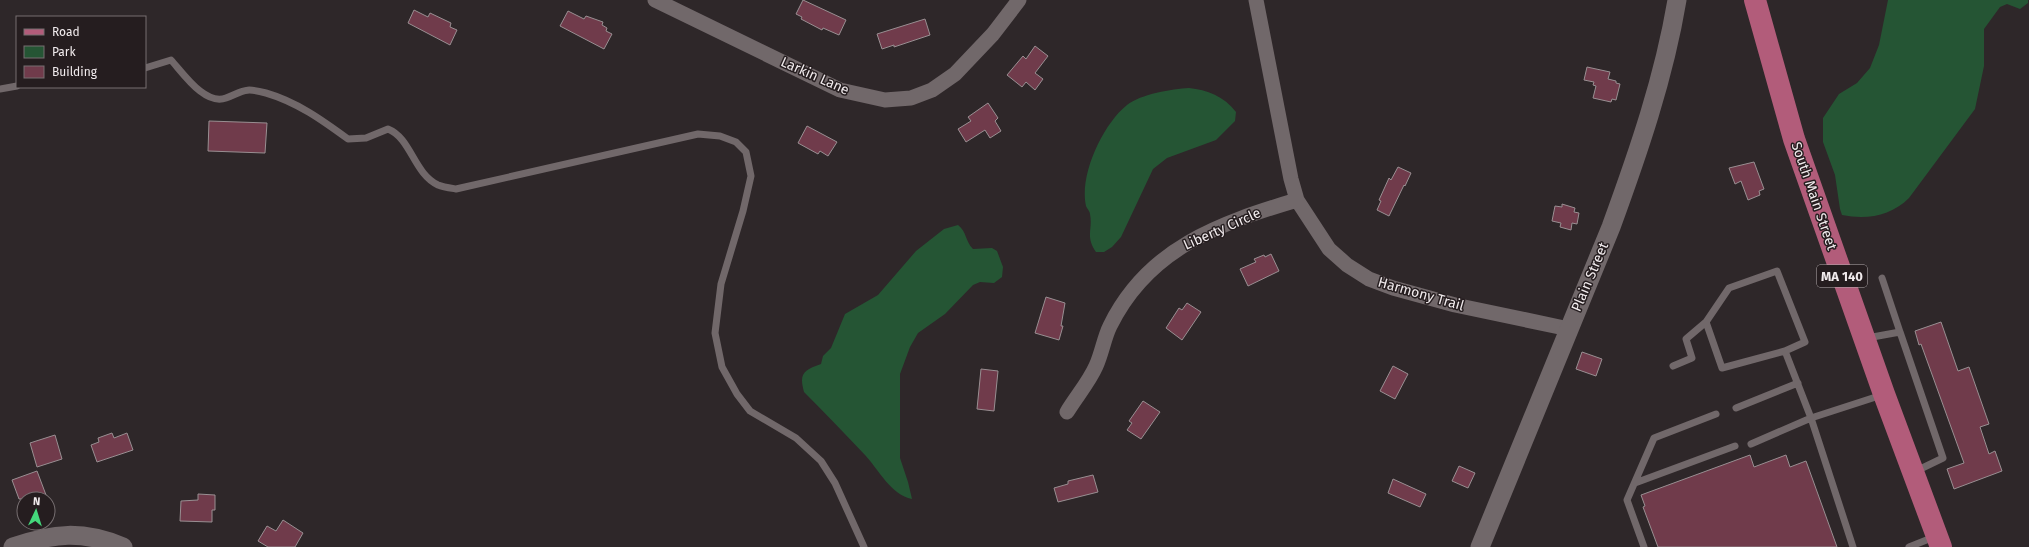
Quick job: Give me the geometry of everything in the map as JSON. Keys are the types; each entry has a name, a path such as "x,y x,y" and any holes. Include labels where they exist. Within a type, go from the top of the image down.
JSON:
{"main road":[{"name":"South Main Street","path":"1755,0 1794,138 1864,339 1939,542"}],"street":[{"name":"Larkin Lane","path":"655,0 840,90 885,100 911,98 932,90 955,74 994,34 1019,0"},
{"name":"Harmony Trail","path":"1256,0 1283,143 1297,200 1329,249 1348,265 1369,279 1393,288 1455,305 1569,329"},
{"name":"Plain Street","path":"1480,547 1611,227 1628,181 1667,55 1677,0"},
{"name":"Liberty Circle","path":"1067,412 1096,366 1110,326 1130,293 1161,260 1191,240 1244,216 1297,200"},
{"path":"13,547 40,538 67,534 100,538 123,547"}],"lane":[{"path":"146,68 171,60 204,95 224,99 245,89 266,93 303,107 348,139 366,138 388,129 393,131 407,146 417,166 437,184 456,189 698,134 720,136 736,142 746,152 751,176 743,211 721,284 715,333 722,367 737,394 750,411 796,438 820,461 835,483 864,547"},
{"path":"0,89 16,86"},
{"path":"1673,366 1692,358 1686,339 1706,322 1729,288 1777,271 1805,342 1785,351 1722,368 1706,322"},
{"path":"1882,278 1943,458 1913,472"},
{"path":"1864,339 1900,332"},
{"path":"1785,351 1811,418 1854,547"},
{"path":"1736,408 1798,383"},
{"path":"1751,444 1811,418 1884,394"},
{"path":"1644,547 1627,500 1654,438 1716,414"},
{"path":"1635,483 1734,446"},
{"path":"1909,547 1939,542"}],"green space":[{"path":"1888,0 2028,0 2028,3 2020,9 2007,4 2000,7 1984,29 1984,66 1975,109 1909,198 1902,204 1886,213 1869,217 1842,215 1835,175 1823,142 1823,118 1839,94 1857,83 1870,68 1879,45"},
{"path":"1189,88 1209,92 1221,98 1236,112 1235,121 1216,140 1167,158 1153,169 1121,237 1112,247 1104,252 1096,252 1090,237 1091,220 1090,213 1086,206 1086,180 1095,151 1109,124 1127,105 1133,101 1148,95"},
{"path":"958,225 973,249 992,248 997,251 1003,267 1002,277 994,283 980,282 973,285 945,314 918,333 910,347 900,374 900,458 912,499 898,493 865,455 804,392 802,377 810,368 821,364 823,356 831,348 845,314 878,295 916,251 944,229"}],"building":[{"path":"803,0 846,20 839,35 823,28 822,30 801,19 802,17 796,14"},
{"path":"414,10 428,17 430,13 451,23 450,27 457,30 450,45 408,23"},
{"path":"568,11 584,19 586,16 603,22 602,25 607,28 606,31 612,34 604,49 560,26"},
{"path":"925,19 930,35 894,47 894,45 882,49 877,34"},
{"path":"1035,46 1048,56 1035,73 1043,79 1035,90 1026,82 1022,87 1007,75 1023,56 1026,59"},
{"path":"1587,67 1610,72 1608,79 1616,81 1616,83 1620,84 1616,100 1612,99 1611,102 1593,98 1596,86 1593,85 1594,82 1584,80"},
{"path":"988,103 998,118 995,121 1001,131 990,138 985,130 966,142 958,129 971,121 968,117"},
{"path":"209,121 267,123 265,153 208,151"},
{"path":"807,126 837,142 828,156 820,151 818,154 798,143"},
{"path":"1754,162 1764,189 1759,191 1760,195 1748,200 1741,181 1735,184 1729,168"},
{"path":"1398,167 1411,173 1389,216 1377,210 1381,201 1379,200 1389,178 1391,180"},
{"path":"1562,204 1575,208 1574,212 1579,213 1577,224 1572,223 1571,230 1560,227 1561,223 1552,221 1555,206 1562,207"},
{"path":"1271,254 1279,271 1248,286 1240,269 1256,262 1254,259"},
{"path":"1046,297 1065,303 1061,326 1063,326 1059,340 1035,333"},
{"path":"1187,303 1201,312 1182,340 1166,328 1179,308 1182,310"},
{"path":"1941,322 1958,371 1969,367 1989,424 1980,427 1989,454 1995,451 2002,471 1954,489 1947,469 1964,463 1915,331"},
{"path":"1582,352 1602,359 1596,376 1576,369"},
{"path":"1393,366 1408,374 1395,399 1380,391"},
{"path":"981,369 998,371 994,411 977,409"},
{"path":"1143,401 1160,412 1141,439 1127,430 1132,423 1129,421"},
{"path":"112,433 114,438 127,433 133,450 97,462 91,445 99,442 98,438"},
{"path":"55,435 62,459 37,467 30,443"},
{"path":"1750,455 1754,467 1786,455 1790,467 1806,461 1837,547 1658,547 1643,507 1645,506 1641,495"},
{"path":"1459,466 1475,473 1468,488 1452,481"},
{"path":"37,471 44,491 16,491 12,480"},
{"path":"1093,475 1098,492 1058,502 1054,488 1068,484 1068,481"},
{"path":"1393,479 1426,494 1420,507 1388,493"},
{"path":"198,494 215,495 215,510 212,510 212,522 180,521 181,501 198,500"},
{"path":"283,520 303,533 295,547 268,547 258,541 267,526 276,531"}]}
